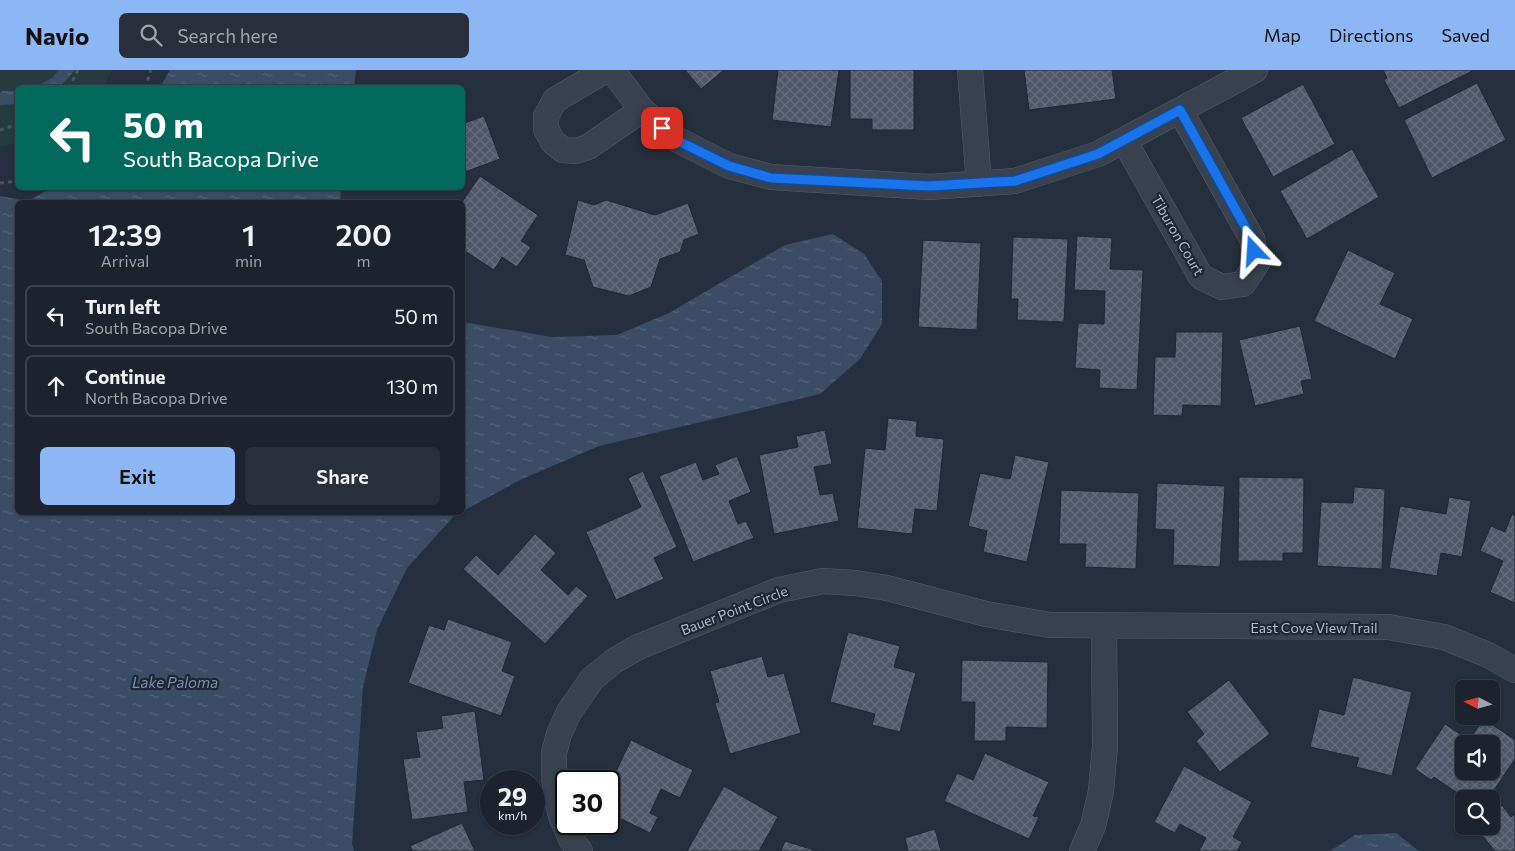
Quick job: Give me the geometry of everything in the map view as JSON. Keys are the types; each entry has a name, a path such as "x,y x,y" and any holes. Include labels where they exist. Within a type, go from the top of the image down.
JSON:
{"street":[{"path":"606,70 555,100 546,116 546,129 553,142 563,150 576,152 588,147 642,110"},
{"path":"612,70 642,110 672,138 729,166 771,178 929,186 1015,181 1098,154 1255,70"},
{"path":"970,70 979,184"},
{"name":"Tiburon Court","path":"1124,140 1201,277 1222,287 1243,284 1257,263 1252,239 1180,110"},
{"name":"Bauer Point Circle","path":"580,851 571,839 562,819 556,798 554,753 559,734 569,712 592,679 614,661 638,647 779,590 824,581 887,588 1004,618 1050,625 1104,626"},
{"path":"1082,851 1093,826 1101,790 1105,746 1104,626"},
{"name":"East Cove View Trail","path":"1104,626 1388,627 1444,637 1488,655 1515,670"}],"path":[{"path":"71,85 78,70"},
{"path":"146,85 151,70"},
{"path":"0,130 15,125"},
{"path":"0,183 15,181"}],"green space":[{"path":"0,70 112,70 104,85 15,85 15,143 0,147"}],"water":[{"path":"59,70 75,70 62,85 39,85 52,78"},
{"path":"170,70 356,70 354,85 161,85"},
{"path":"15,91 15,104 0,105 0,92"},
{"name":"Lake Paloma","path":"47,190 340,190 341,200 30,200"},
{"name":"Lake Paloma","path":"0,196 22,200 15,200 15,515 455,515 407,568 377,630 363,687 352,844 354,851 0,851"},
{"path":"833,234 864,254 882,281 882,324 860,359 820,394 599,446 522,479 465,510 465,322 552,337 617,335 669,313 785,245"},
{"path":"1396,833 1419,851 1330,851 1355,835"}],"building":[{"path":"685,70 724,70 701,89"},
{"path":"778,70 839,70 831,127 772,120"},
{"path":"850,70 914,70 914,130 872,130 872,119 850,119"},
{"path":"1024,70 1112,70 1116,99 1029,110"},
{"path":"1383,70 1472,71 1399,108 1384,80 1387,78"},
{"path":"1477,83 1506,140 1432,178 1404,120"},
{"path":"1303,84 1335,144 1273,177 1241,118"},
{"path":"484,116 500,159 465,172 465,123"},
{"path":"1352,149 1379,197 1307,239 1280,191"},
{"path":"480,176 538,215 521,241 531,247 517,267 502,257 494,270 465,251 465,200 463,200"},
{"path":"578,200 594,205 606,200 655,215 688,203 699,234 684,240 680,252 660,259 651,287 629,296 593,287 584,260 565,255"},
{"path":"1077,236 1112,238 1110,269 1143,270 1137,390 1099,388 1100,370 1075,368 1078,323 1104,324 1105,291 1074,290"},
{"path":"1013,237 1068,239 1064,322 1017,320 1018,299 1011,299"},
{"path":"923,240 981,243 977,330 918,327"},
{"path":"1348,250 1395,273 1380,304 1413,319 1395,359 1314,321"},
{"path":"1300,326 1312,379 1301,381 1304,394 1255,406 1239,340"},
{"path":"1176,332 1223,332 1221,406 1183,405 1182,416 1153,415 1155,357 1175,357"},
{"path":"888,418 917,421 916,436 944,439 937,511 915,509 912,534 857,528 865,448 885,450"},
{"path":"825,430 832,464 814,467 820,495 833,493 839,521 774,534 759,455 798,447 796,436"},
{"path":"1015,455 1049,462 1027,562 983,552 987,531 968,526 980,473 1010,479"},
{"path":"737,456 751,492 729,501 738,524 746,521 754,538 693,562 659,476 696,462 703,480 719,474 715,465"},
{"path":"643,471 677,547 654,558 664,579 616,600 586,532 641,507 628,478"},
{"path":"1239,477 1304,478 1303,553 1283,553 1283,561 1238,561"},
{"path":"1157,483 1225,486 1220,567 1173,565 1174,530 1155,529"},
{"path":"1354,487 1385,489 1382,569 1317,566 1321,502 1353,503"},
{"path":"1061,490 1139,493 1136,569 1085,567 1086,544 1059,544"},
{"path":"1449,497 1471,501 1462,557 1441,553 1437,576 1389,568 1400,506 1446,514"},
{"path":"1512,514 1515,516 1515,603 1490,592 1503,561 1480,551 1491,526 1505,532"},
{"path":"535,534 556,553 541,570 568,595 576,586 588,596 545,644 463,569 476,555 498,575"},
{"path":"448,619 512,642 502,671 515,676 501,716 408,683 429,625 444,630"},
{"path":"848,632 900,646 894,667 916,673 900,732 872,725 875,714 830,702"},
{"path":"762,656 768,677 784,673 801,733 730,754 715,703 719,702 710,671"},
{"path":"962,660 1048,662 1047,728 1006,727 1006,741 974,741 975,702 961,702"},
{"path":"1353,677 1412,692 1392,776 1356,767 1359,758 1310,747 1319,709 1344,715"},
{"path":"1229,680 1270,734 1220,772 1196,741 1204,734 1187,712"},
{"path":"475,711 483,770 480,770 480,780 464,782 468,812 412,820 403,759 420,757 416,732 443,728 441,716"},
{"path":"1445,724 1462,735 1455,735 1455,780 1500,780 1500,735 1473,735 1480,725 1493,725 1515,740 1515,759 1494,790 1455,791 1434,777 1431,780 1415,769"},
{"path":"631,740 693,770 680,798 661,789 650,813 658,817 650,833 620,818 620,770 617,770"},
{"path":"985,753 1049,782 1033,816 1039,817 1029,839 944,801 957,773 973,780"},
{"path":"1184,766 1252,802 1233,837 1242,842 1237,851 1199,851 1206,838 1180,824 1175,833 1154,822"},
{"path":"724,786 778,817 759,851 687,851"},
{"path":"1502,805 1511,817 1515,814 1515,851 1495,851 1482,835 1500,835 1500,806"},
{"path":"462,823 475,851 413,851 410,846"},
{"path":"935,829 941,851 908,851 905,838"},
{"path":"785,841 817,851 781,851"}],"route":[{"path":"662,128 672,138 729,166 771,178 929,186 1015,181 1098,154 1180,110 1252,239 1254,251"}]}
